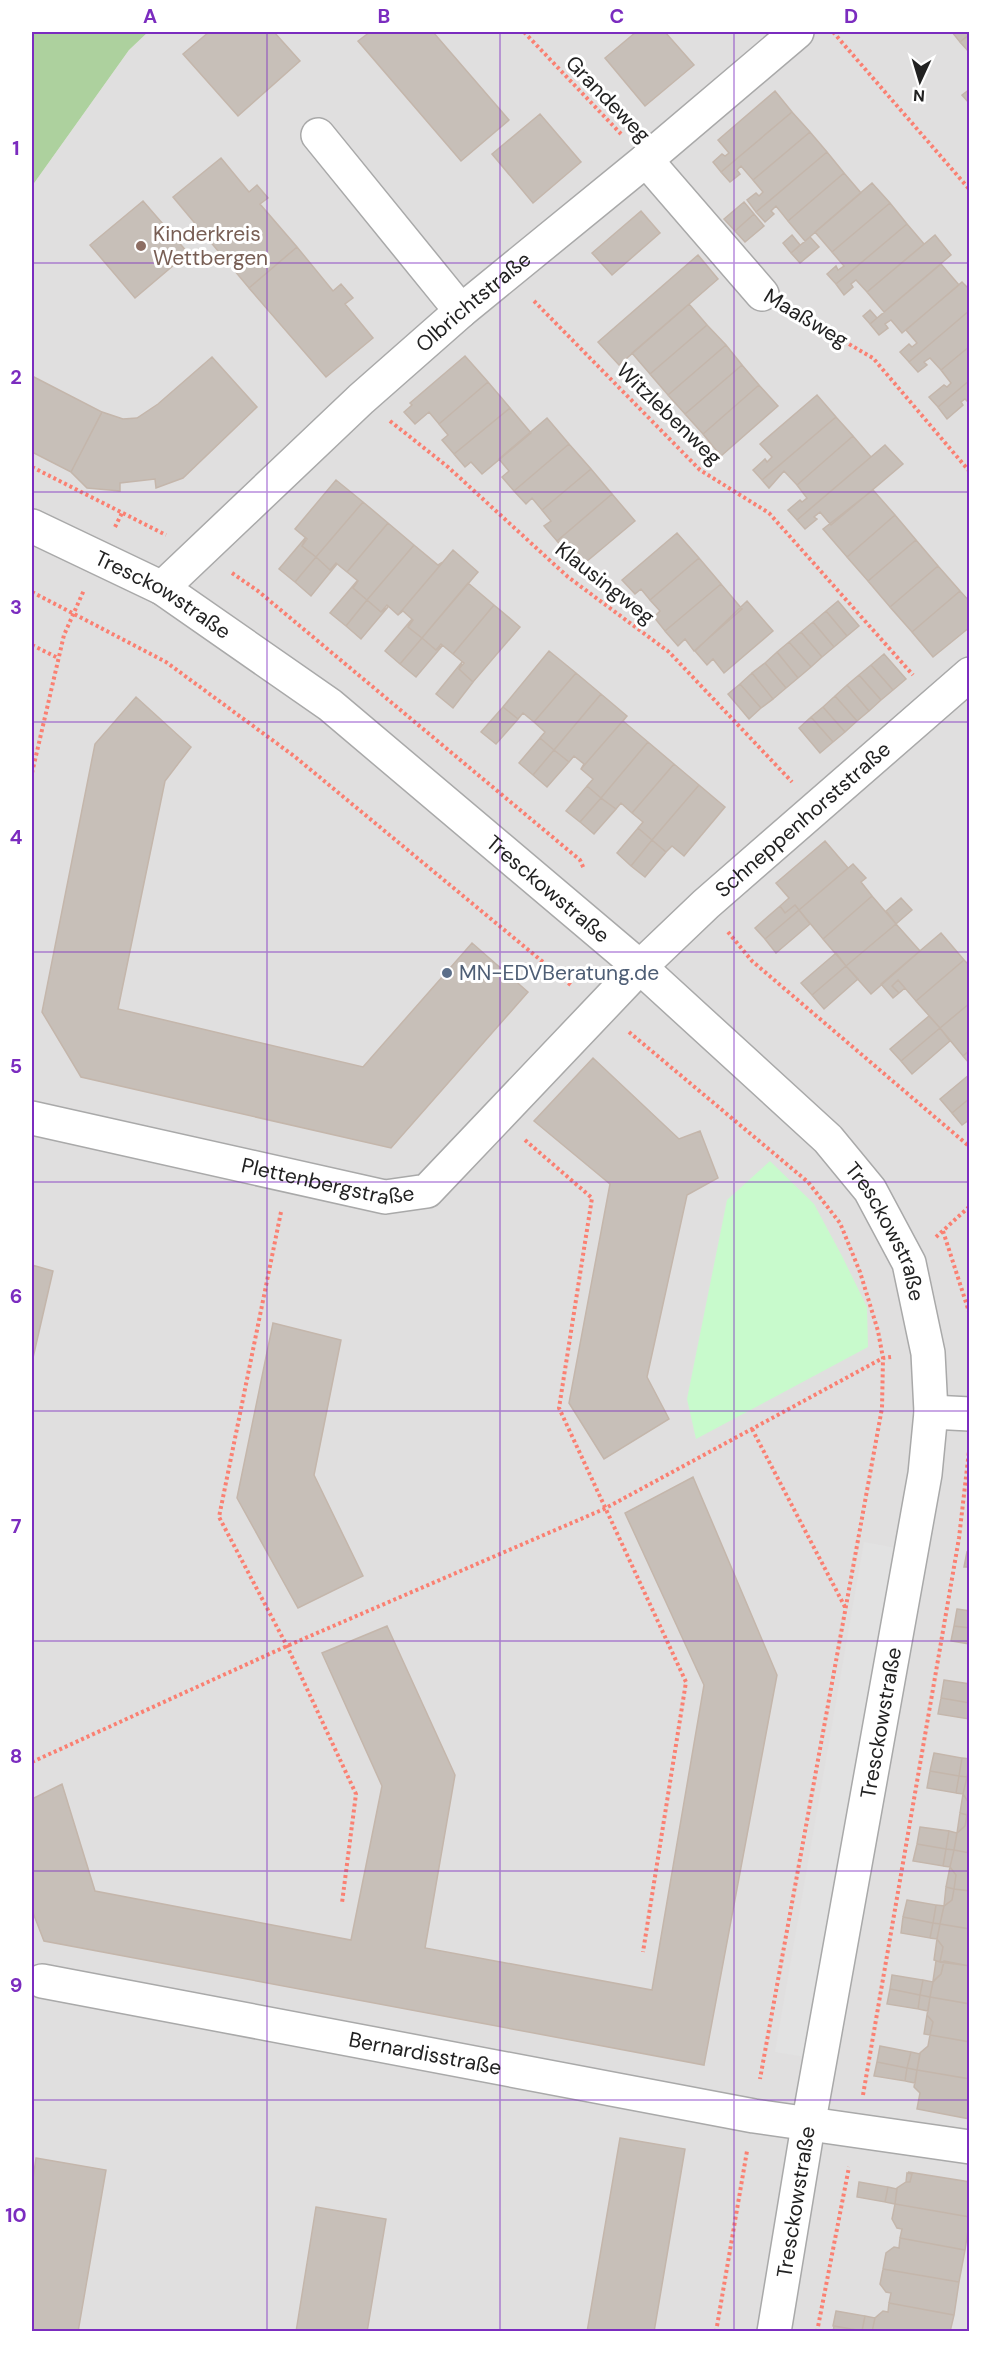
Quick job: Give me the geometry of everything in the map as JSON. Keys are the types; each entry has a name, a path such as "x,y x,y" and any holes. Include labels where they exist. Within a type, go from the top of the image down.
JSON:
{"street":[{"name":"Olbrichtstraße","path":"162,588 361,399 461,311 646,160 796,32"},
{"path":"318,135 461,311"},
{"name":"Maaßweg","path":"646,160 762,294"},
{"name":"Tresckowstraße","path":"32,526 162,588 330,705 640,967 828,1139 870,1190 909,1263 928,1353 931,1412 925,1474 808,2126 774,2331"},
{"name":"Schneppenhorststraße","path":"640,967 706,904 969,674"},
{"name":"Plettenbergstraße","path":"32,1118 385,1197 427,1191 640,967"},
{"path":"931,1412 969,1414"},
{"name":"Bernardisstraße","path":"42,1981 808,2126 969,2147"}],"path":[{"name":"Grandeweg","path":"524,32 646,160"},
{"path":"833,32 969,190"},
{"name":"Witzlebenweg","path":"506,272 700,470 769,513 937,703"},
{"name":"Maaßweg","path":"762,294 873,358 969,472"},
{"name":"Klausingweg","path":"361,399 447,467 568,577 669,652 815,807"},
{"path":"32,773 58,658 98,559"},
{"path":"32,592 166,662 294,756 808,1182 840,1223 863,1282 878,1331 883,1358 882,1408 753,2116 717,2331"},
{"path":"32,645 58,658"},
{"path":"706,904 752,961 969,1147"},
{"path":"498,1116 592,1198 560,1408 604,1509 686,1682 643,1952"},
{"path":"289,1176 219,1517 287,1646 356,1794 342,1903"},
{"path":"943,1231 969,1315"},
{"path":"32,1762 287,1646 604,1509 883,1358 928,1353"},
{"path":"752,1429 845,1608"},
{"path":"817,2331 856,2132 960,1538 969,1441"}],"shaded area":[{"path":"148,32 969,32 969,2331 32,2332 32,186 129,50"},
{"path":"864,1542 902,1549 812,2058 775,2052"}],"green space":[{"path":"32,32 148,32 129,50 32,186"},
{"path":"770,1161 814,1204 842,1256 867,1307 868,1347 696,1439 687,1399 727,1200"}],"building":[{"path":"209,32 274,32 300,61 238,116 183,54"},
{"path":"370,32 433,32 509,120 461,161 358,41"},
{"path":"636,32 665,32 694,65 645,106 605,58"},
{"path":"952,32 970,32 970,34 960,42"},
{"path":"970,34 970,53 960,42"},
{"path":"970,89 970,104 962,95"},
{"path":"775,91 792,112 721,172 713,162 722,154 725,156 729,153 718,140"},
{"path":"792,112 810,132 753,180 741,166 737,170 740,174 730,182 721,172"},
{"path":"540,114 581,162 533,203 492,154"},
{"path":"810,132 827,152 756,212 747,200 756,193 759,196 763,192 753,180"},
{"path":"827,152 844,173 788,221 776,206 771,211 774,214 765,222 756,212"},
{"path":"221,158 249,192 257,185 268,198 260,204 297,247 249,288 173,197"},
{"path":"844,173 861,193 805,241 788,221"},
{"path":"872,183 890,203 832,252 815,232"},
{"path":"143,201 188,253 135,298 90,245"},
{"path":"744,202 754,214 735,231 724,219"},
{"path":"890,203 907,224 836,284 827,274 836,266 838,270 844,266 832,252"},
{"path":"641,211 660,233 612,275 592,253"},
{"path":"754,214 764,226 745,242 735,231"},
{"path":"907,224 924,244 867,292 856,280 851,284 853,287 844,295 836,284"},
{"path":"792,235 800,245 791,253 783,243"},
{"path":"935,235 951,255 884,312 867,292"},
{"path":"810,237 819,247 800,263 791,253"},
{"path":"297,247 333,291 341,284 353,298 345,304 373,338 326,377 249,288"},
{"path":"698,255 718,279 619,365 598,342"},
{"path":"941,264 959,285 902,333 891,320 885,324 888,328 879,335 870,324"},
{"path":"962,282 970,290 970,310 909,362 900,352 909,344 912,347 917,343 906,330"},
{"path":"689,304 707,325 650,374 632,353"},
{"path":"870,310 877,318 870,324 863,316"},
{"path":"970,310 970,346 941,370 930,358 924,362 927,365 918,372 909,362"},
{"path":"707,325 726,345 668,395 650,374"},
{"path":"726,345 742,365 685,414 668,395"},
{"path":"970,346 970,380 938,407 929,397 944,385 947,387 951,383 941,370"},
{"path":"465,356 488,382 439,424 429,412 415,424 404,412 412,405 410,403"},
{"path":"212,357 257,407 183,478 156,488 155,479 120,483 120,491 87,488 71,472 102,412 123,419 137,418 158,404"},
{"path":"742,365 759,385 703,434 685,414"},
{"path":"32,376 102,412 71,472 32,452"},
{"path":"970,380 970,404 965,399 961,402 963,405 947,419 938,407"},
{"path":"488,382 510,408 454,454 442,440 448,435 439,424"},
{"path":"759,385 778,406 721,456 703,434"},
{"path":"817,395 836,417 762,480 753,470 765,459 767,462 772,457 760,444"},
{"path":"510,408 531,433 482,474 471,462 465,467 454,454"},
{"path":"836,417 853,436 797,485 784,471 769,488 762,480"},
{"path":"547,418 569,444 514,491 502,477 509,471 499,459"},
{"path":"853,436 871,457 797,520 788,510 800,500 802,502 807,498 797,485"},
{"path":"569,444 591,469 542,510 532,498 526,504 514,491"},
{"path":"885,445 903,464 831,525 820,512 814,517 817,519 805,529 797,520"},
{"path":"591,469 612,494 557,541 544,526 551,521 542,510"},
{"path":"336,480 363,502 316,557 302,546 307,539 295,529"},
{"path":"873,490 895,515 847,557 823,529"},
{"path":"612,494 635,521 586,562 575,550 569,555 557,541"},
{"path":"363,502 388,523 347,572 336,563 330,570 316,557"},
{"path":"895,515 916,540 868,581 847,557"},
{"path":"388,523 414,545 367,600 353,588 358,581 347,572"},
{"path":"677,533 699,558 650,600 641,589 635,594 622,580"},
{"path":"306,537 302,546 316,557 295,582 279,569"},
{"path":"916,540 938,566 890,607 868,581"},
{"path":"414,545 438,565 443,562 398,615 387,605 381,612 367,600"},
{"path":"453,550 478,572 422,638 408,627 413,620 403,611 398,615"},
{"path":"316,557 330,570 337,564 311,596 295,582"},
{"path":"699,558 721,584 665,631 654,617 660,611 650,600"},
{"path":"938,566 960,591 912,632 890,607"},
{"path":"357,581 353,588 367,600 346,626 330,613"},
{"path":"468,583 494,605 453,654 441,644 436,650 422,638"},
{"path":"721,584 742,609 694,651 685,639 678,646 665,631"},
{"path":"960,591 970,602 970,627 933,657 912,632"},
{"path":"367,600 381,612 388,607 361,639 346,626"},
{"path":"747,601 773,631 724,673 713,659 707,665 695,651"},
{"path":"838,601 859,626 847,636 826,611"},
{"path":"494,605 520,627 473,682 459,669 464,663 453,654"},
{"path":"826,611 847,636 834,647 813,622"},
{"path":"412,619 408,627 422,638 400,664 385,651"},
{"path":"813,622 834,647 822,657 801,632"},
{"path":"801,632 822,657 811,667 789,642"},
{"path":"422,638 436,650 443,645 416,677 400,664"},
{"path":"789,642 811,667 798,678 777,652"},
{"path":"549,651 576,673 534,722 523,713 518,719 503,707"},
{"path":"777,652 798,678 786,688 765,663"},
{"path":"884,654 906,679 893,690 871,665"},
{"path":"462,662 459,669 473,682 453,708 436,694"},
{"path":"765,663 786,688 773,699 752,673"},
{"path":"871,665 893,690 881,700 859,675"},
{"path":"576,673 601,694 554,750 540,738 545,732 534,722"},
{"path":"752,673 773,699 761,708 740,684"},
{"path":"859,675 881,700 869,711 847,685"},
{"path":"740,684 761,708 749,719 728,694"},
{"path":"847,685 869,711 857,721 835,696"},
{"path":"601,694 627,716 581,769 584,764 574,756 569,762 554,750"},
{"path":"835,696 857,721 845,732 823,707"},
{"path":"136,697 191,747 165,781 118,1009 363,1067 472,943 528,992 391,1148 81,1077 42,1012 95,744"},
{"path":"503,707 518,719 496,744 481,732"},
{"path":"823,707 845,732 833,742 811,717"},
{"path":"627,716 623,721 648,742 601,798 587,786 593,779 581,769"},
{"path":"811,717 833,742 820,753 799,728"},
{"path":"540,738 554,750 533,775 519,763"},
{"path":"648,742 674,764 632,813 621,803 616,809 601,798"},
{"path":"554,750 569,762 547,787 533,775"},
{"path":"674,764 699,785 652,840 638,828 643,822 632,813"},
{"path":"699,785 725,807 684,856 672,846 666,852 652,840"},
{"path":"587,786 601,798 580,822 566,811"},
{"path":"601,798 616,809 594,834 580,822"},
{"path":"638,828 652,840 631,866 617,853"},
{"path":"652,840 666,852 645,877 631,866"},
{"path":"825,841 848,868 799,910 795,905 785,913 780,906 789,898 776,883"},
{"path":"853,864 866,878 861,882 872,896 823,939 799,910"},
{"path":"872,896 896,924 846,966 823,939"},
{"path":"901,898 912,910 896,924 886,911"},
{"path":"795,905 799,910 765,939 755,928 780,906 785,913"},
{"path":"799,910 810,924 776,953 765,939"},
{"path":"896,924 920,951 871,994 846,966"},
{"path":"941,933 964,960 916,1001 898,980 892,986 899,993 893,998 881,984"},
{"path":"836,953 846,966 812,995 801,983"},
{"path":"964,960 970,966 970,1003 940,1028 916,1001"},
{"path":"846,966 858,979 824,1009 812,995"},
{"path":"898,980 905,988 899,993 892,986"},
{"path":"970,1003 970,1050 963,1056 940,1028"},
{"path":"929,1016 940,1028 901,1061 890,1049"},
{"path":"940,1028 950,1041 912,1074 901,1061"},
{"path":"970,1050 970,1064 963,1056"},
{"path":"593,1058 679,1139 700,1131 718,1178 687,1195 647,1377 669,1419 604,1459 569,1403 610,1184 534,1121"},
{"path":"970,1074 970,1098 952,1113 940,1099"},
{"path":"970,1098 970,1119 962,1125 952,1113"},
{"path":"32,1265 53,1271 32,1362"},
{"path":"273,1323 341,1340 314,1475 363,1576 298,1608 237,1498"},
{"path":"693,1477 777,1675 704,2065 44,1941 32,1910 32,1799 62,1784 95,1891 351,1940 382,1786 322,1653 387,1626 455,1775 425,1948 652,1990 704,1685 625,1513"},
{"path":"967,1552 970,1553 970,1567 964,1567"},
{"path":"957,1609 970,1611 970,1628 954,1626"},
{"path":"954,1626 970,1628 970,1644 951,1641"},
{"path":"944,1680 970,1684 970,1703 941,1698"},
{"path":"941,1698 970,1703 969,1719 938,1714"},
{"path":"934,1753 962,1758 959,1776 930,1771"},
{"path":"962,1758 970,1759 967,1777 959,1776"},
{"path":"930,1771 959,1776 956,1793 927,1788"},
{"path":"959,1776 967,1777 963,1794 956,1793"},
{"path":"967,1777 970,1778 970,1815 967,1815 969,1803 963,1794"},
{"path":"963,1794 969,1803 967,1815 960,1813"},
{"path":"960,1813 967,1815 965,1826 957,1833"},
{"path":"967,1815 970,1815 970,1853 954,1850 957,1833 965,1826"},
{"path":"920,1827 949,1831 946,1849 917,1844"},
{"path":"949,1831 957,1833 954,1850 946,1849"},
{"path":"917,1844 946,1849 943,1866 913,1861"},
{"path":"946,1849 954,1850 950,1867 943,1866"},
{"path":"954,1850 970,1853 970,1891 954,1889 956,1875 950,1867"},
{"path":"950,1867 956,1875 954,1889 946,1887"},
{"path":"946,1887 954,1889 952,1900 944,1906"},
{"path":"954,1889 970,1891 970,1929 940,1924 944,1906 952,1900"},
{"path":"907,1900 936,1905 933,1923 903,1917"},
{"path":"936,1905 944,1906 940,1924 933,1923"},
{"path":"903,1917 933,1923 930,1938 901,1933"},
{"path":"933,1923 940,1924 937,1939 930,1938"},
{"path":"940,1924 970,1929 970,1966 940,1962 943,1947 937,1939"},
{"path":"937,1939 943,1947 940,1962 934,1960"},
{"path":"936,1961 944,1962 941,1974 933,1981"},
{"path":"944,1961 970,1966 970,2004 930,1997 933,1982 941,1974"},
{"path":"892,1975 923,1980 920,1995 890,1989"},
{"path":"923,1980 933,1982 930,1997 920,1995"},
{"path":"890,1989 920,1995 918,2009 887,2004"},
{"path":"920,1995 930,1997 928,2011 918,2009"},
{"path":"930,1997 970,2004 970,2042 930,2035 933,2022 927,2015"},
{"path":"927,2015 933,2022 930,2035 924,2034"},
{"path":"930,2035 970,2042 970,2079 917,2070 920,2053 928,2046"},
{"path":"880,2046 911,2052 907,2068 877,2062"},
{"path":"911,2052 920,2054 917,2070 907,2068"},
{"path":"877,2062 907,2068 905,2081 874,2076"},
{"path":"907,2068 917,2070 915,2083 905,2081"},
{"path":"917,2070 970,2079 970,2119 917,2109 920,2093 914,2087"},
{"path":"620,2138 685,2149 654,2332 587,2332"},
{"path":"36,2158 106,2170 78,2332 32,2332 32,2186"},
{"path":"908,2172 970,2182 970,2217 895,2204 897,2188 910,2182 912,2174"},
{"path":"907,2173 912,2174 910,2182 906,2182"},
{"path":"859,2182 888,2187 885,2202 857,2197"},
{"path":"888,2187 897,2189 895,2204 885,2202"},
{"path":"895,2204 970,2217 965,2250 900,2238 902,2229 897,2228 892,2219"},
{"path":"316,2207 386,2219 367,2332 296,2332"},
{"path":"900,2238 965,2250 959,2282 883,2269 886,2253 894,2247 899,2248"},
{"path":"883,2269 959,2282 954,2315 889,2303 891,2293 886,2292 880,2284"},
{"path":"889,2303 954,2315 950,2332 872,2332 875,2318 883,2311 888,2312"},
{"path":"836,2311 865,2316 862,2331 833,2326"},
{"path":"865,2316 875,2318 872,2332 862,2331"},
{"path":"834,2326 862,2331 862,2332 833,2332"}],"place":[{"name":"Kinderkreis Wettbergen","path":"141,246"},
{"name":"MN-EDVBeratung.de","path":"447,973"}]}
